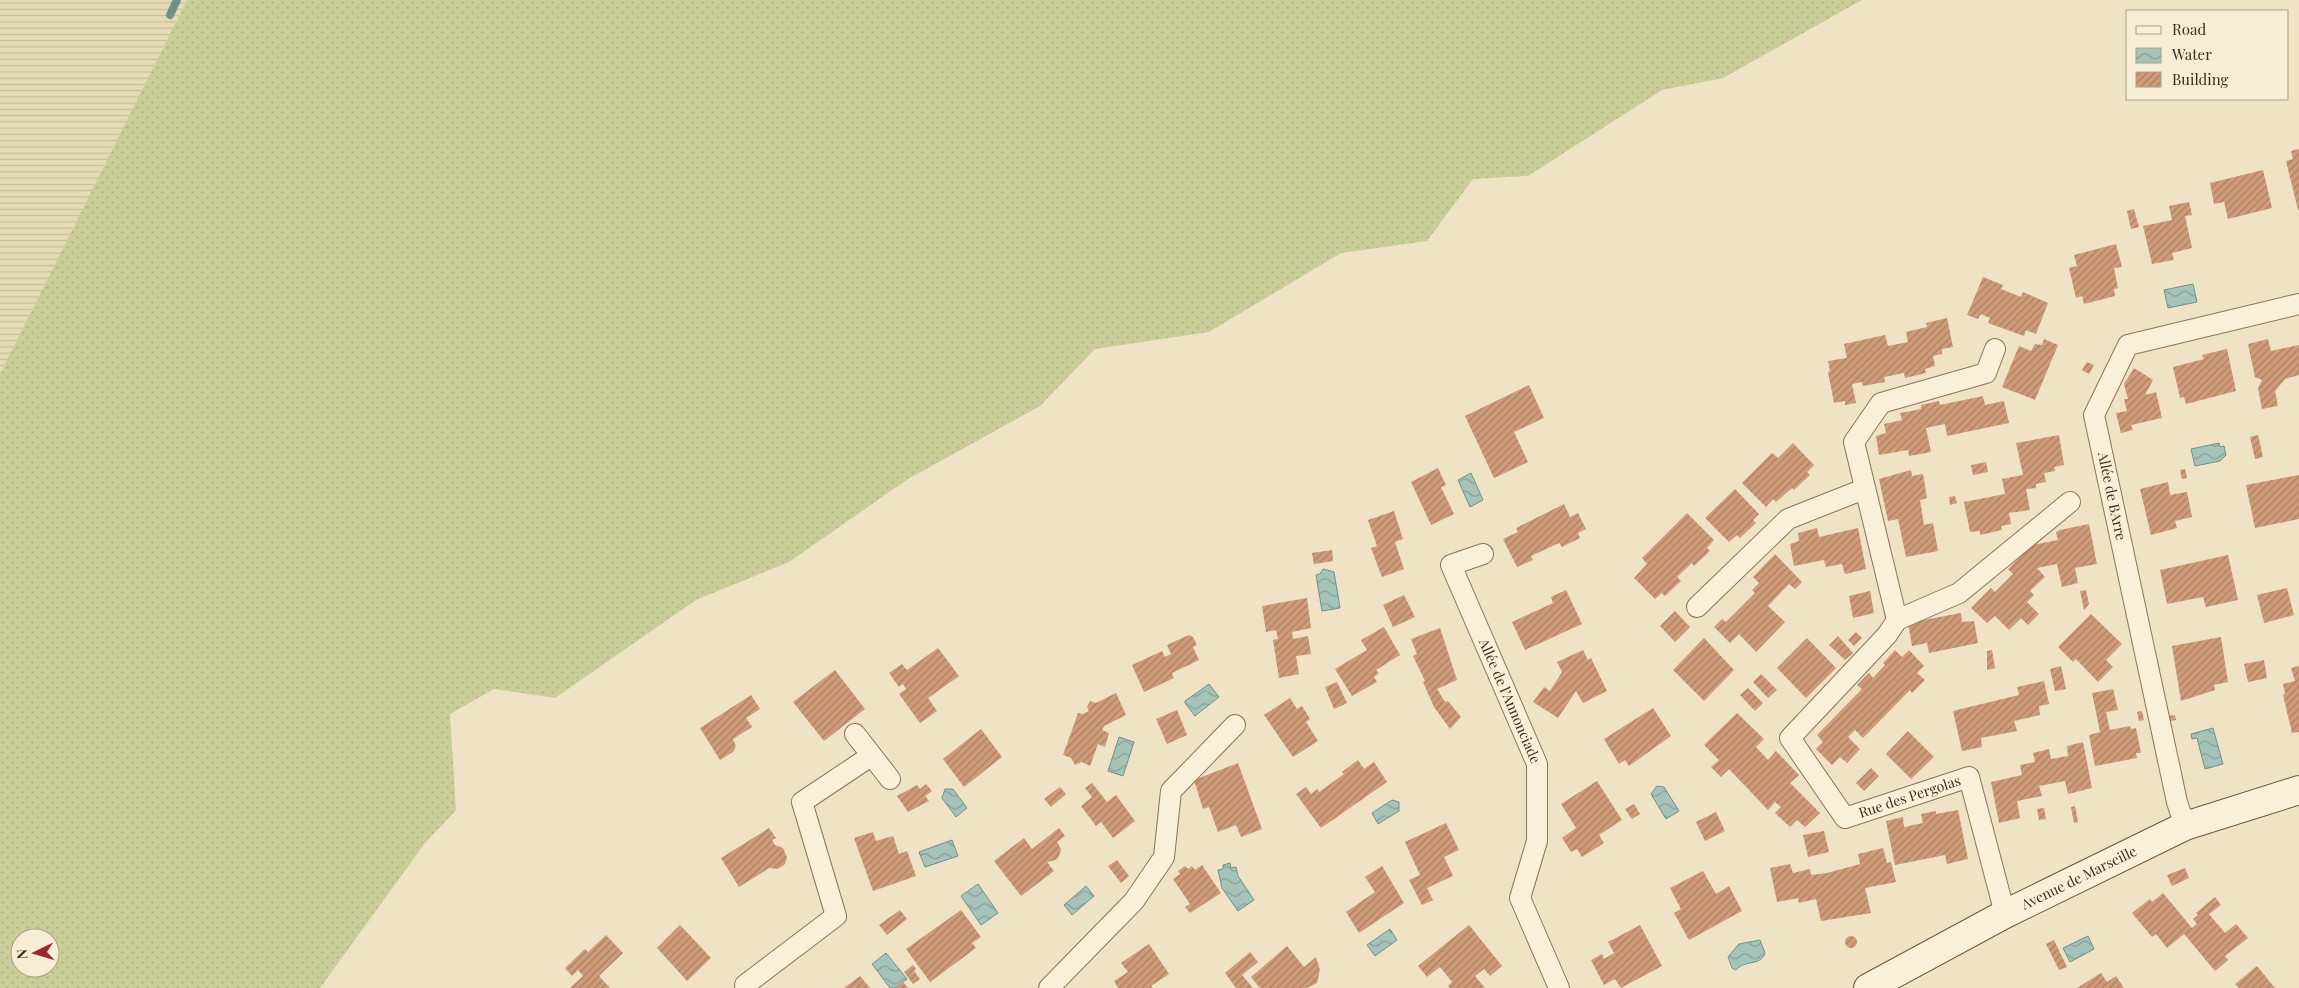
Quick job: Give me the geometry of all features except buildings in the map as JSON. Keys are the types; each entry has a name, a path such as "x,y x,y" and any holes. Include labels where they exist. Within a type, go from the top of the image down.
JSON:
{"street":[{"name":"Allée de BArre","path":"2185,826 2177,802 2094,415 2128,344 2299,304"},
{"path":"1898,620 1864,489 1854,442 1881,403 1986,372 1995,349"},
{"path":"1697,607 1788,519 1864,489"},
{"name":"Rue des Pergolas","path":"2005,914 1969,777 1845,818 1790,738 1887,635 1898,620 1959,593 2070,502"},
{"name":"Allée de l’Annonciade","path":"1483,554 1451,565 1537,764 1537,841 1520,898 1558,988"},
{"path":"1049,988 1134,901 1164,857 1171,790 1235,725"},
{"path":"855,734 890,779"},
{"path":"743,987 836,916 802,802 871,756"},
{"name":"Avenue de Marseille","path":"1868,988 2005,914 2185,826 2265,799 2299,790"}],"shaded area":[{"path":"0,0 187,0 0,374"}],"green space":[{"path":"187,0 1862,0 1723,78 1662,90 1528,176 1473,179 1427,241 1341,253 1209,332 1095,349 1040,406 908,479 789,562 696,600 555,698 494,689 450,714 456,810 425,843 320,988 0,988 0,374"}],"water":[{"path":"2193,284 2197,302 2168,308 2164,290"},
{"path":"2219,443 2220,447 2224,446 2226,455 2220,461 2195,466 2191,449"},
{"path":"1471,473 1483,500 1470,507 1458,480"},
{"path":"1323,569 1334,572 1340,608 1322,611 1316,575 1320,574"},
{"path":"1209,684 1219,697 1195,716 1185,701"},
{"path":"2213,728 2223,764 2205,769 2197,738 2192,739 2191,734"},
{"path":"1119,737 1134,742 1123,776 1108,771"},
{"path":"1657,786 1664,787 1679,811 1666,819 1651,794"},
{"path":"945,789 953,789 967,808 956,817 942,798"},
{"path":"1392,800 1399,802 1399,811 1378,824 1372,813"},
{"path":"952,840 958,856 925,867 919,852"},
{"path":"1230,863 1231,868 1236,867 1238,876 1254,900 1238,911 1222,888 1218,870 1223,869 1223,865"},
{"path":"978,884 998,913 981,925 961,896"},
{"path":"1086,886 1094,896 1072,915 1064,905"},
{"path":"1390,929 1397,940 1375,956 1367,945"},
{"path":"2088,936 2094,949 2070,962 2063,948"},
{"path":"1760,940 1765,953 1760,960 1744,965 1736,970 1732,968 1728,957 1739,944"},
{"path":"886,953 907,979 895,988 890,988 872,964"}],"waterway":[{"path":"170,15 177,0"}]}
